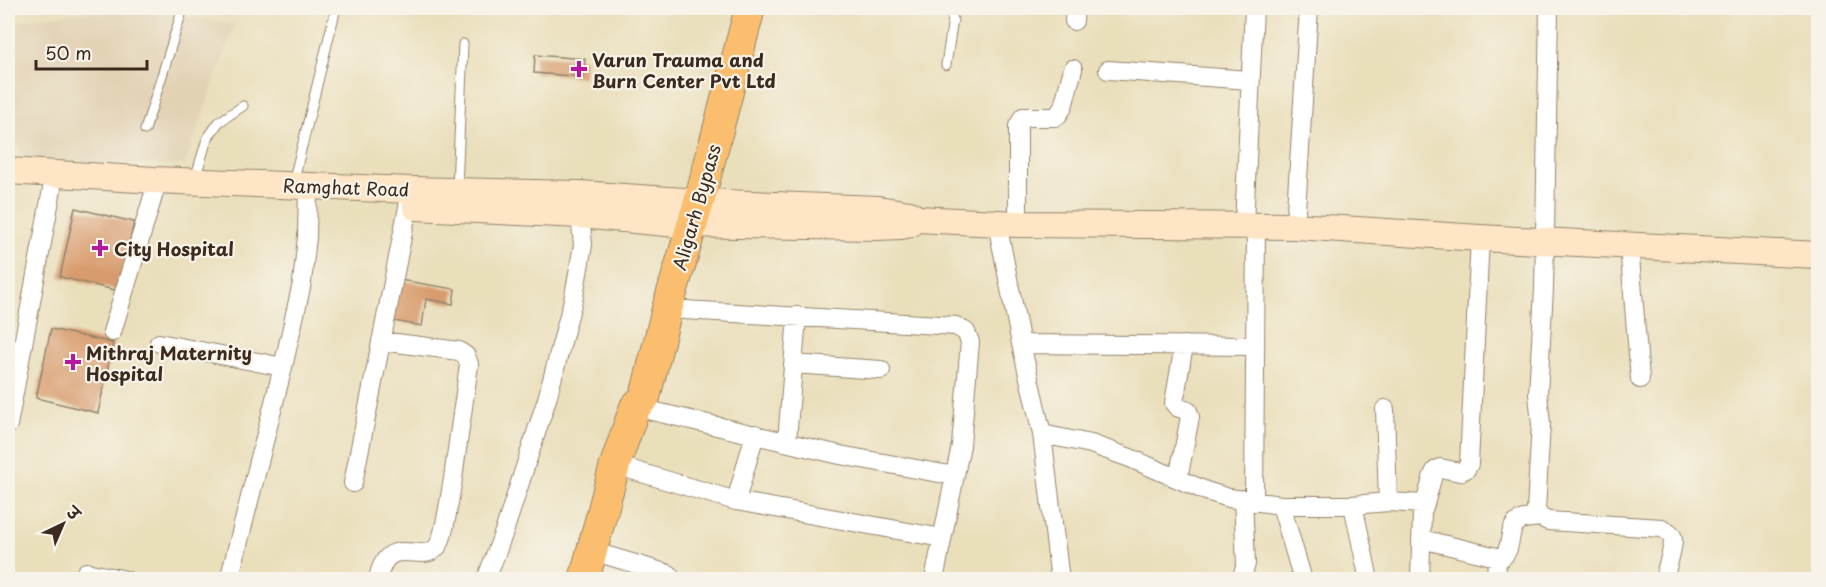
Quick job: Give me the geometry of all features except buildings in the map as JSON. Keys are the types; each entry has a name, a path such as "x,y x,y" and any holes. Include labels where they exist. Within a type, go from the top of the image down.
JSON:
{"highway":[{"name":"Aligarh Bypass","path":"584,579 615,465 635,405 645,397 737,8"},
{"name":"Aligarh Bypass","path":"635,405 629,394 688,213 750,8"}],"main road":[{"name":"Ramghat Road","path":"8,171 195,181 409,198 579,205 688,213 878,209 910,214 917,219 1007,224 1295,226 1818,255"},
{"name":"Ramghat Road","path":"8,187 154,193 302,190"},
{"name":"Ramghat Road","path":"409,198 457,190 579,205"}],"street":[{"path":"1241,579 1246,564 1254,346 1250,226 1250,80 1254,8"},
{"path":"1295,226 1309,8"},
{"path":"1549,8 1545,241 1538,393 1541,424 1536,510 1540,517 1548,521 1662,528 1673,538 1664,579"},
{"path":"1060,579 1042,434 1021,344 1007,224 1017,126 1023,117 1058,115 1063,107 1073,69"},
{"path":"1108,70 1250,80"},
{"path":"8,425 52,189"},
{"path":"230,579 302,284 308,237 302,190"},
{"path":"112,333 154,193"},
{"path":"353,483 409,198"},
{"path":"486,579 505,529 547,399 574,296 583,245 579,205"},
{"path":"1420,579 1422,512 1432,475 1440,468 1460,472 1469,464 1480,238"},
{"path":"1629,245 1640,379"},
{"path":"667,309 956,326 966,332 970,342 961,445 934,579"},
{"path":"787,441 797,316"},
{"path":"378,579 386,558 396,552 434,551 439,544 450,497 469,364 466,356 459,351 381,341"},
{"path":"159,343 283,367"},
{"path":"1021,344 1254,346"},
{"path":"1178,479 1190,417 1188,411 1177,407 1174,403 1184,345"},
{"path":"793,364 881,370"},
{"path":"635,405 840,455 955,476"},
{"path":"1385,409 1388,502"},
{"path":"736,501 755,434"},
{"path":"1042,434 1091,444 1206,491 1229,498 1281,505 1353,505 1388,502 1425,504"},
{"path":"615,465 736,501 942,538"},
{"path":"1281,505 1302,579"},
{"path":"1353,505 1369,579"},
{"path":"1421,539 1502,558 1509,549 1511,532 1515,524 1521,520 1540,517"},
{"path":"592,551 669,574"},
{"path":"1496,579 1497,558"},
{"path":"86,572 126,579"}],"lane":[{"path":"146,130 183,8"},
{"path":"302,190 336,8"},
{"path":"940,8 950,13 953,20 946,65"},
{"path":"457,190 463,44"},
{"path":"195,181 207,139 219,122 243,106"}],"shaded area":[{"path":"115,8 133,8 235,24 185,165 23,161 8,115 8,22"}],"place":[{"name":"Varun Trauma and Burn Center Pvt Ltd","path":"579,69"},
{"name":"City Hospital","path":"100,248"},
{"name":"Mithraj Maternity Hospital","path":"73,362"}]}
